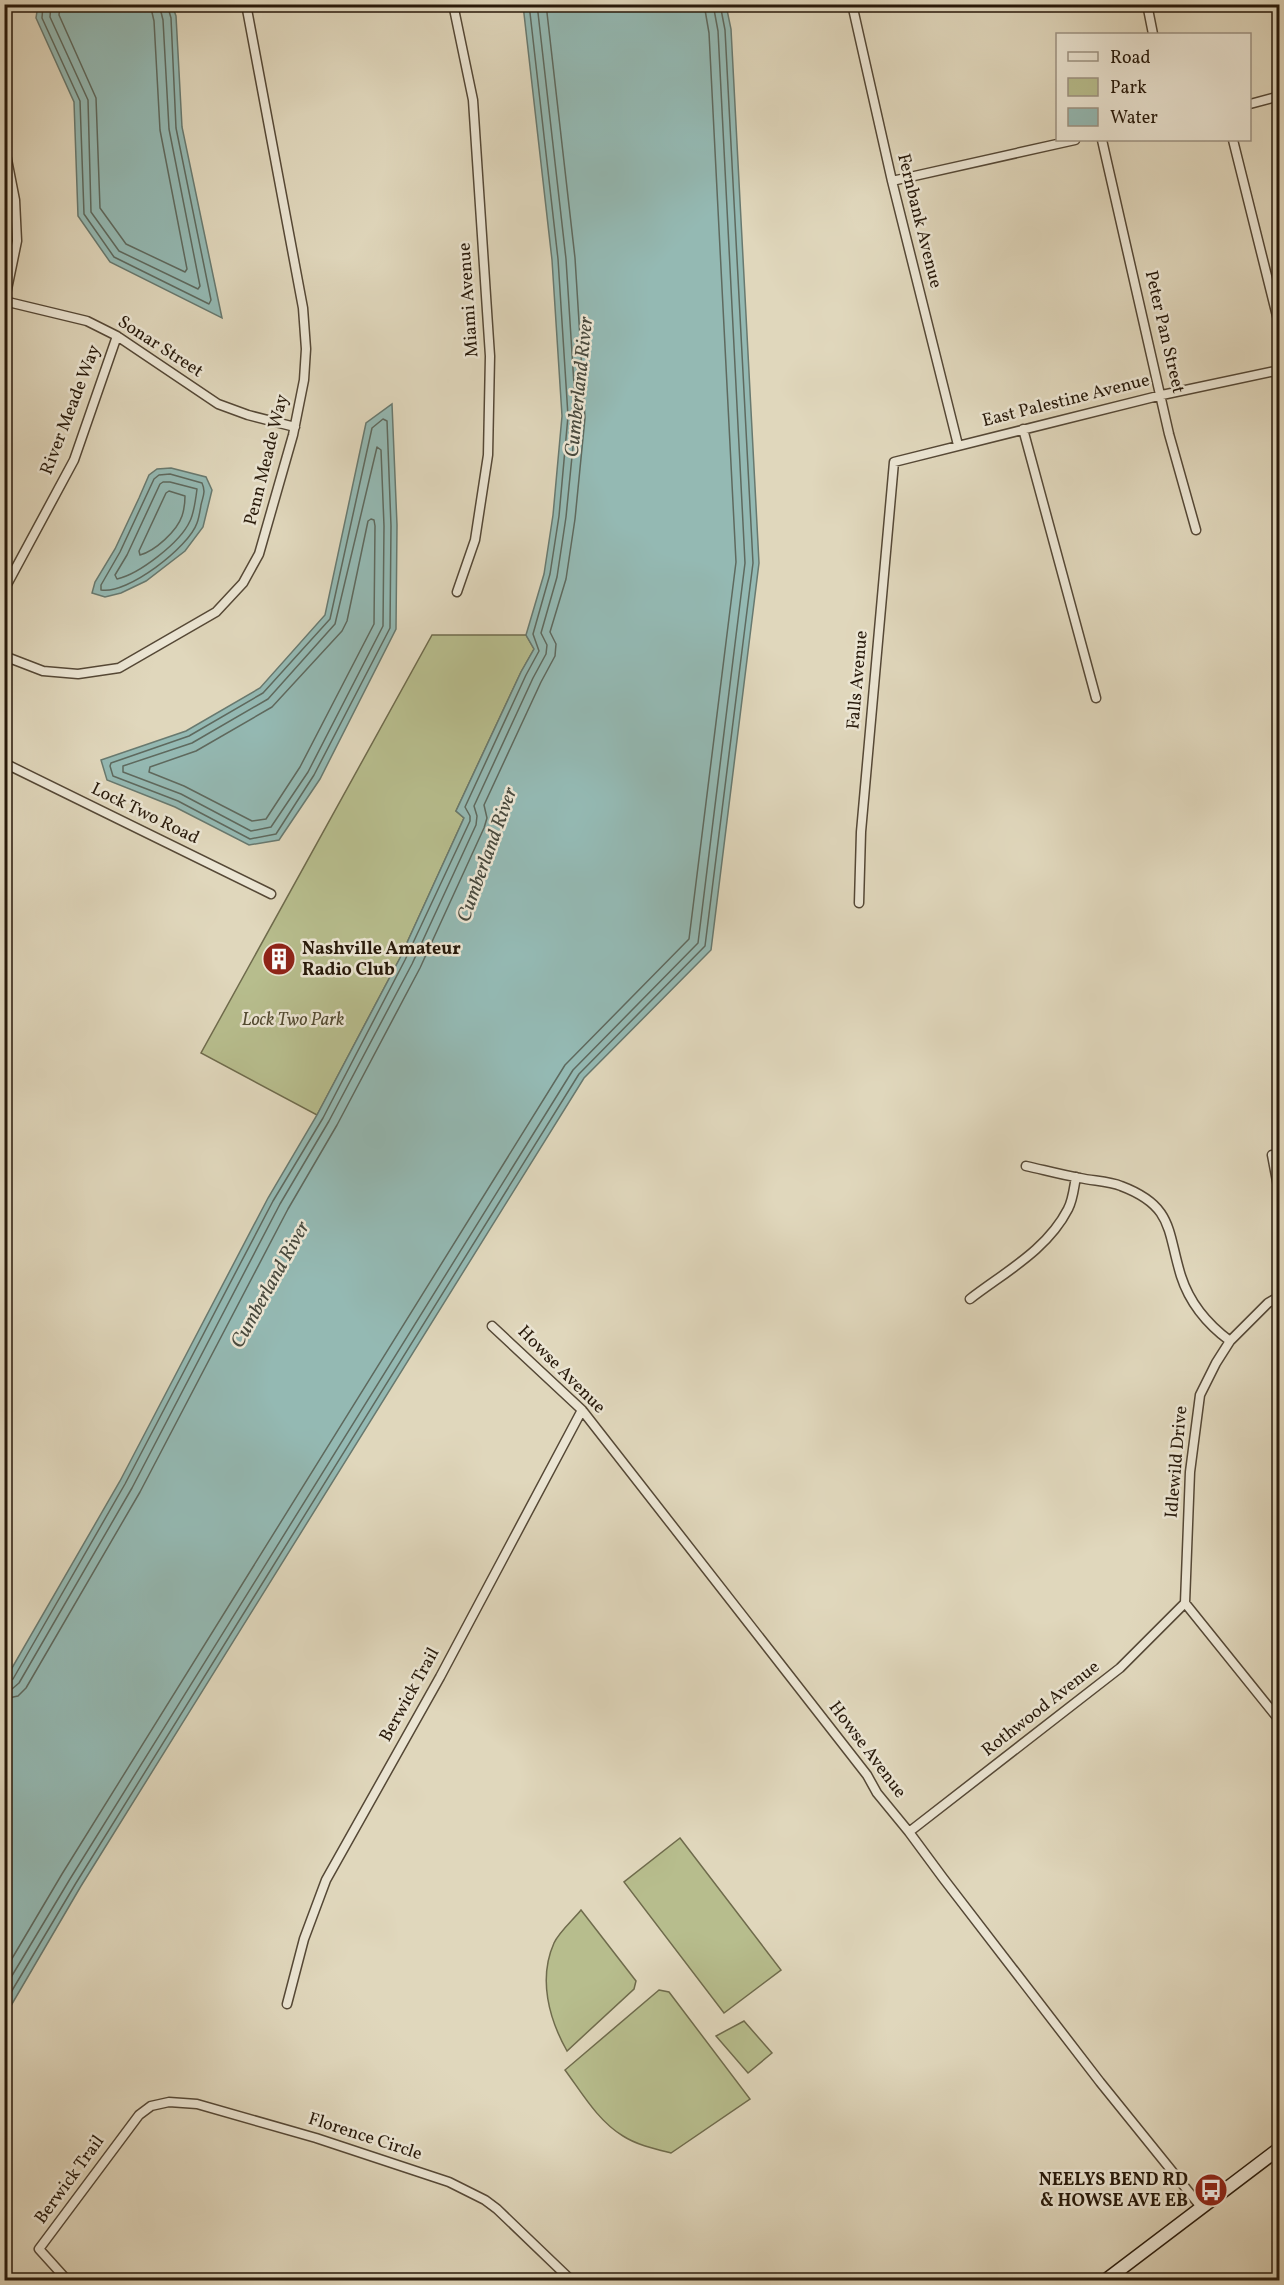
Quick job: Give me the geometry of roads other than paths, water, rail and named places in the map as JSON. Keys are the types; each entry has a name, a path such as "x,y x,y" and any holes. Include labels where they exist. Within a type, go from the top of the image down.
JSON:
{"main road":[{"path":"1106,2280 1280,2148"}],"street":[{"name":"Penn Meade Way","path":"4,656 43,671 78,674 119,668 216,612 243,583 259,554 295,427 305,359 303,308 246,4"},
{"name":"Miami Avenue","path":"453,4 473,100 490,356 488,455 475,540 458,592"},
{"name":"Fernbank Avenue","path":"852,4 892,181 958,445"},
{"path":"1147,4 1153,33"},
{"path":"1251,104 1280,96"},
{"path":"892,181 1071,141"},
{"name":"Peter Pan Street","path":"1102,141 1162,394 1169,434 1196,530"},
{"path":"1233,141 1280,328"},
{"path":"4,144 15,200 17,241 5,302"},
{"name":"Sonar Street","path":"5,302 87,321 117,336 218,404 248,415 295,427"},
{"name":"River Meade Way","path":"4,590 74,460 117,336"},
{"name":"East Palestine Avenue","path":"896,462 1162,394 1280,370"},
{"path":"1023,429 1096,698"},
{"name":"Falls Avenue","path":"859,903 861,832 894,462 896,462"},
{"name":"Lock Two Road","path":"4,763 271,894"},
{"path":"1272,1155 1280,1197"},
{"path":"1026,1166 1076,1178 1120,1185 1160,1210 1170,1228 1181,1276 1192,1302 1211,1327 1230,1341"},
{"path":"970,1299 1023,1261 1051,1236 1070,1207 1076,1178"},
{"name":"Idlewild Drive","path":"1185,1603 1190,1472 1200,1395 1230,1341 1268,1303 1280,1296"},
{"name":"Howse Avenue","path":"492,1326 582,1410 1100,2082 1201,2207"},
{"name":"Berwick Trail","path":"287,2004 304,1939 326,1880 440,1677 582,1410"},
{"path":"1185,1603 1280,1722"},
{"name":"Rothwood Avenue","path":"909,1832 1119,1668 1185,1603"},
{"name":"Florence Circle","path":"126,2131 151,2106 169,2102 197,2104 316,2138 449,2182 485,2200 497,2209 571,2280"},
{"name":"Berwick Trail","path":"67,2280 39,2249 126,2131"}],"water":[{"path":"38,5 172,5 176,16 182,127 222,318 110,262 78,216 74,102 36,18"},
{"name":"Cumberland River","path":"523,5 726,5 731,29 759,563 711,950 584,1078 81,1886 5,2016 5,1680 120,1481 268,1198 317,1115 400,958 464,818 456,811 534,649 526,635 544,574 553,515 562,416 552,260"},
{"path":"392,404 397,525 396,629 320,779 279,840 249,845 175,807 107,780 101,760 186,731 260,688 325,615 366,423"},
{"path":"171,468 206,477 212,490 203,527 185,551 146,581 121,593 105,597 92,593 95,582 115,549 149,475 157,469"}],"place":[{"name":"Nashville Amateur Radio Club","path":"279,959"},
{"name":"NEELYS BEND RD & HOWSE AVE EB","path":"1211,2190"}],"park label":[{"name":"Lock Two Park","path":"293,1020"}]}
